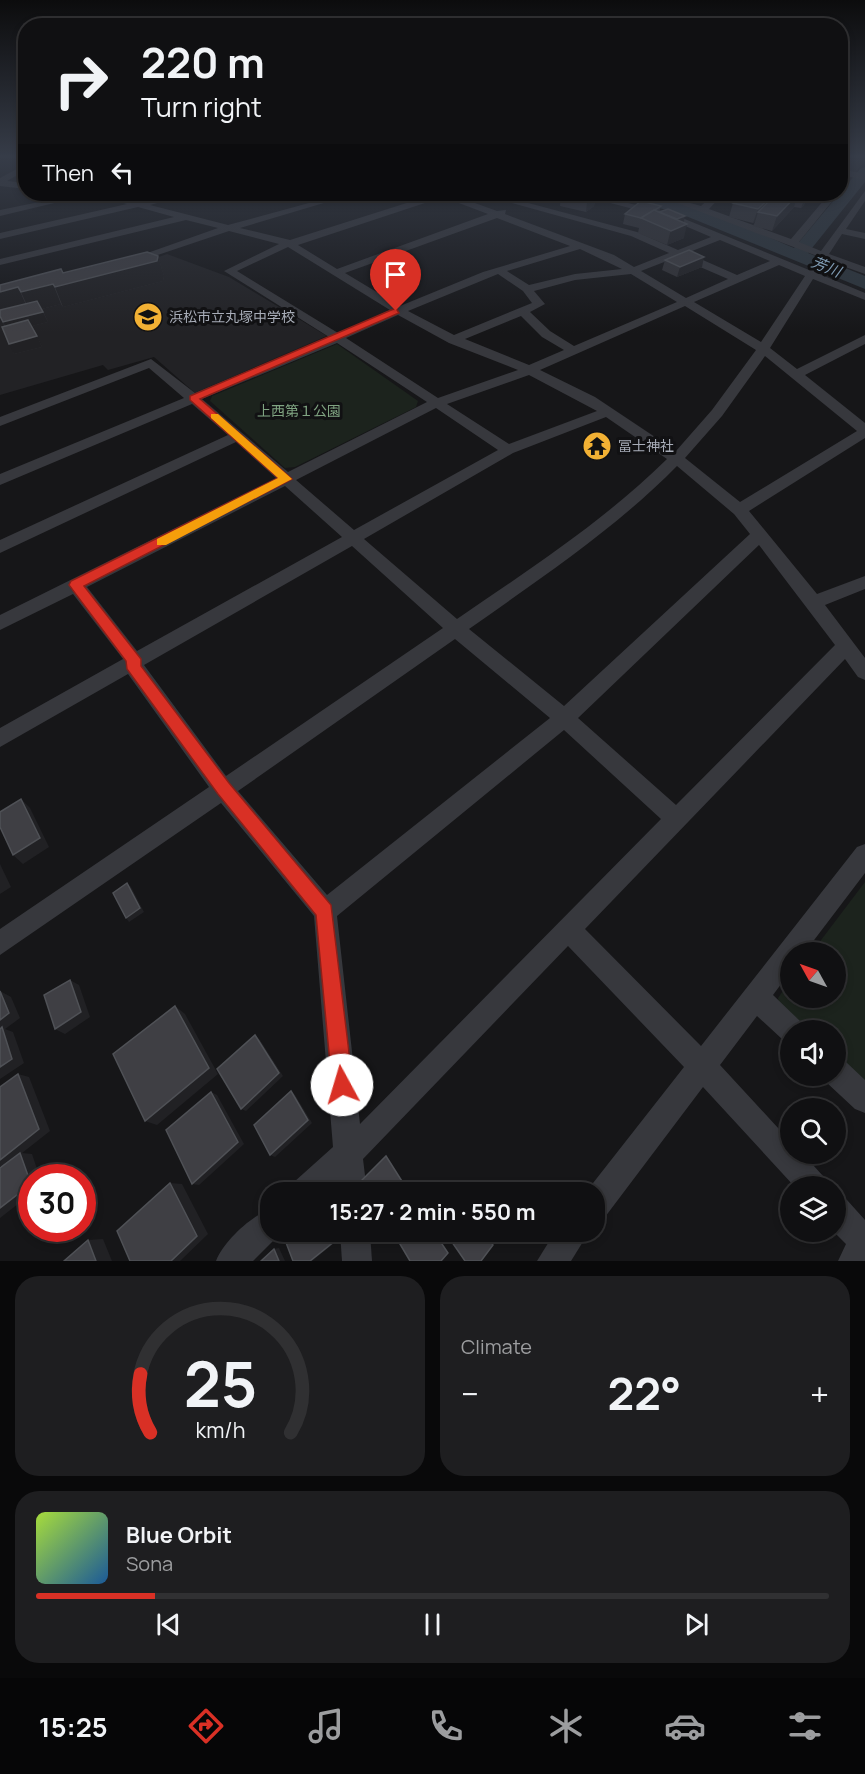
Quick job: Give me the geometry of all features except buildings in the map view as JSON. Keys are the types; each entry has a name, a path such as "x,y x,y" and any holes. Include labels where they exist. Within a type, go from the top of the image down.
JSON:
{"street":[{"path":"0,236 93,215"},
{"path":"182,215 289,243 338,272 396,311 453,340 567,388 607,412 676,459 739,510 865,672"},
{"path":"112,266 274,215"},
{"path":"377,215 289,243 229,271 337,338 507,450"},
{"path":"338,272 497,215 606,255 684,304 764,350 865,431 739,510"},
{"path":"561,215 622,231 738,280"},
{"path":"666,215 779,261 816,262 865,271"},
{"path":"715,215 795,245 865,297"},
{"path":"795,245 825,215"},
{"path":"0,943 592,532 676,459 717,413 764,350 816,262 848,217 839,215"},
{"path":"0,262 187,216"},
{"path":"839,230 865,236"},
{"path":"527,289 575,277 632,271 720,237"},
{"path":"0,480 337,338 455,285 546,254 581,246"},
{"path":"0,622 435,404 528,370 779,261"},
{"path":"453,340 540,303 527,289 499,270"},
{"path":"523,311 546,334 573,351"},
{"path":"796,375 865,339"},
{"path":"0,422 151,363 238,436 456,628 564,718 677,820"},
{"path":"0,738 134,664 507,450 607,412"},
{"path":"0,547 238,436"},
{"path":"325,911 564,718 759,535"},
{"path":"813,603 865,582"},
{"path":"76,585 223,789 325,911 351,1182"},
{"path":"315,1182 349,1150 367,1137 846,646"},
{"path":"605,1192 865,855"},
{"path":"568,929 702,1066 804,1176"},
{"path":"756,997 780,1020"},
{"path":"846,1082 865,1100"},
{"path":"846,1225 862,1247"},
{"path":"231,1261 260,1233"},
{"path":"356,1242 357,1261"},
{"path":"552,1261 566,1242"}],"shaded area":[{"name":"浜松市立丸塚中学校","path":"167,254 229,277 327,336 195,393 154,357 108,370 103,365 0,395 0,298 124,269"}],"green space":[{"name":"上西第１公園","path":"337,344 418,401 416,407 295,467 285,468 210,401 212,396"},
{"path":"865,882 865,1092 846,1074 846,1020 787,1020 781,1014 778,998 780,995 780,1008 846,1008 846,942 820,942"}],"waterway":[{"name":"芳川","path":"698,215 865,283"},
{"path":"797,255 830,215"}],"slow traffic":[{"path":"162,542 286,479 215,416"}],"place":[{"name":"浜松市立丸塚中学校","path":"148,317"},
{"name":"冨士神社","path":"597,446"}],"route":[{"path":"342,1085 325,911 223,789 132,665 136,663 76,585 286,479 193,398 396,311"}]}
